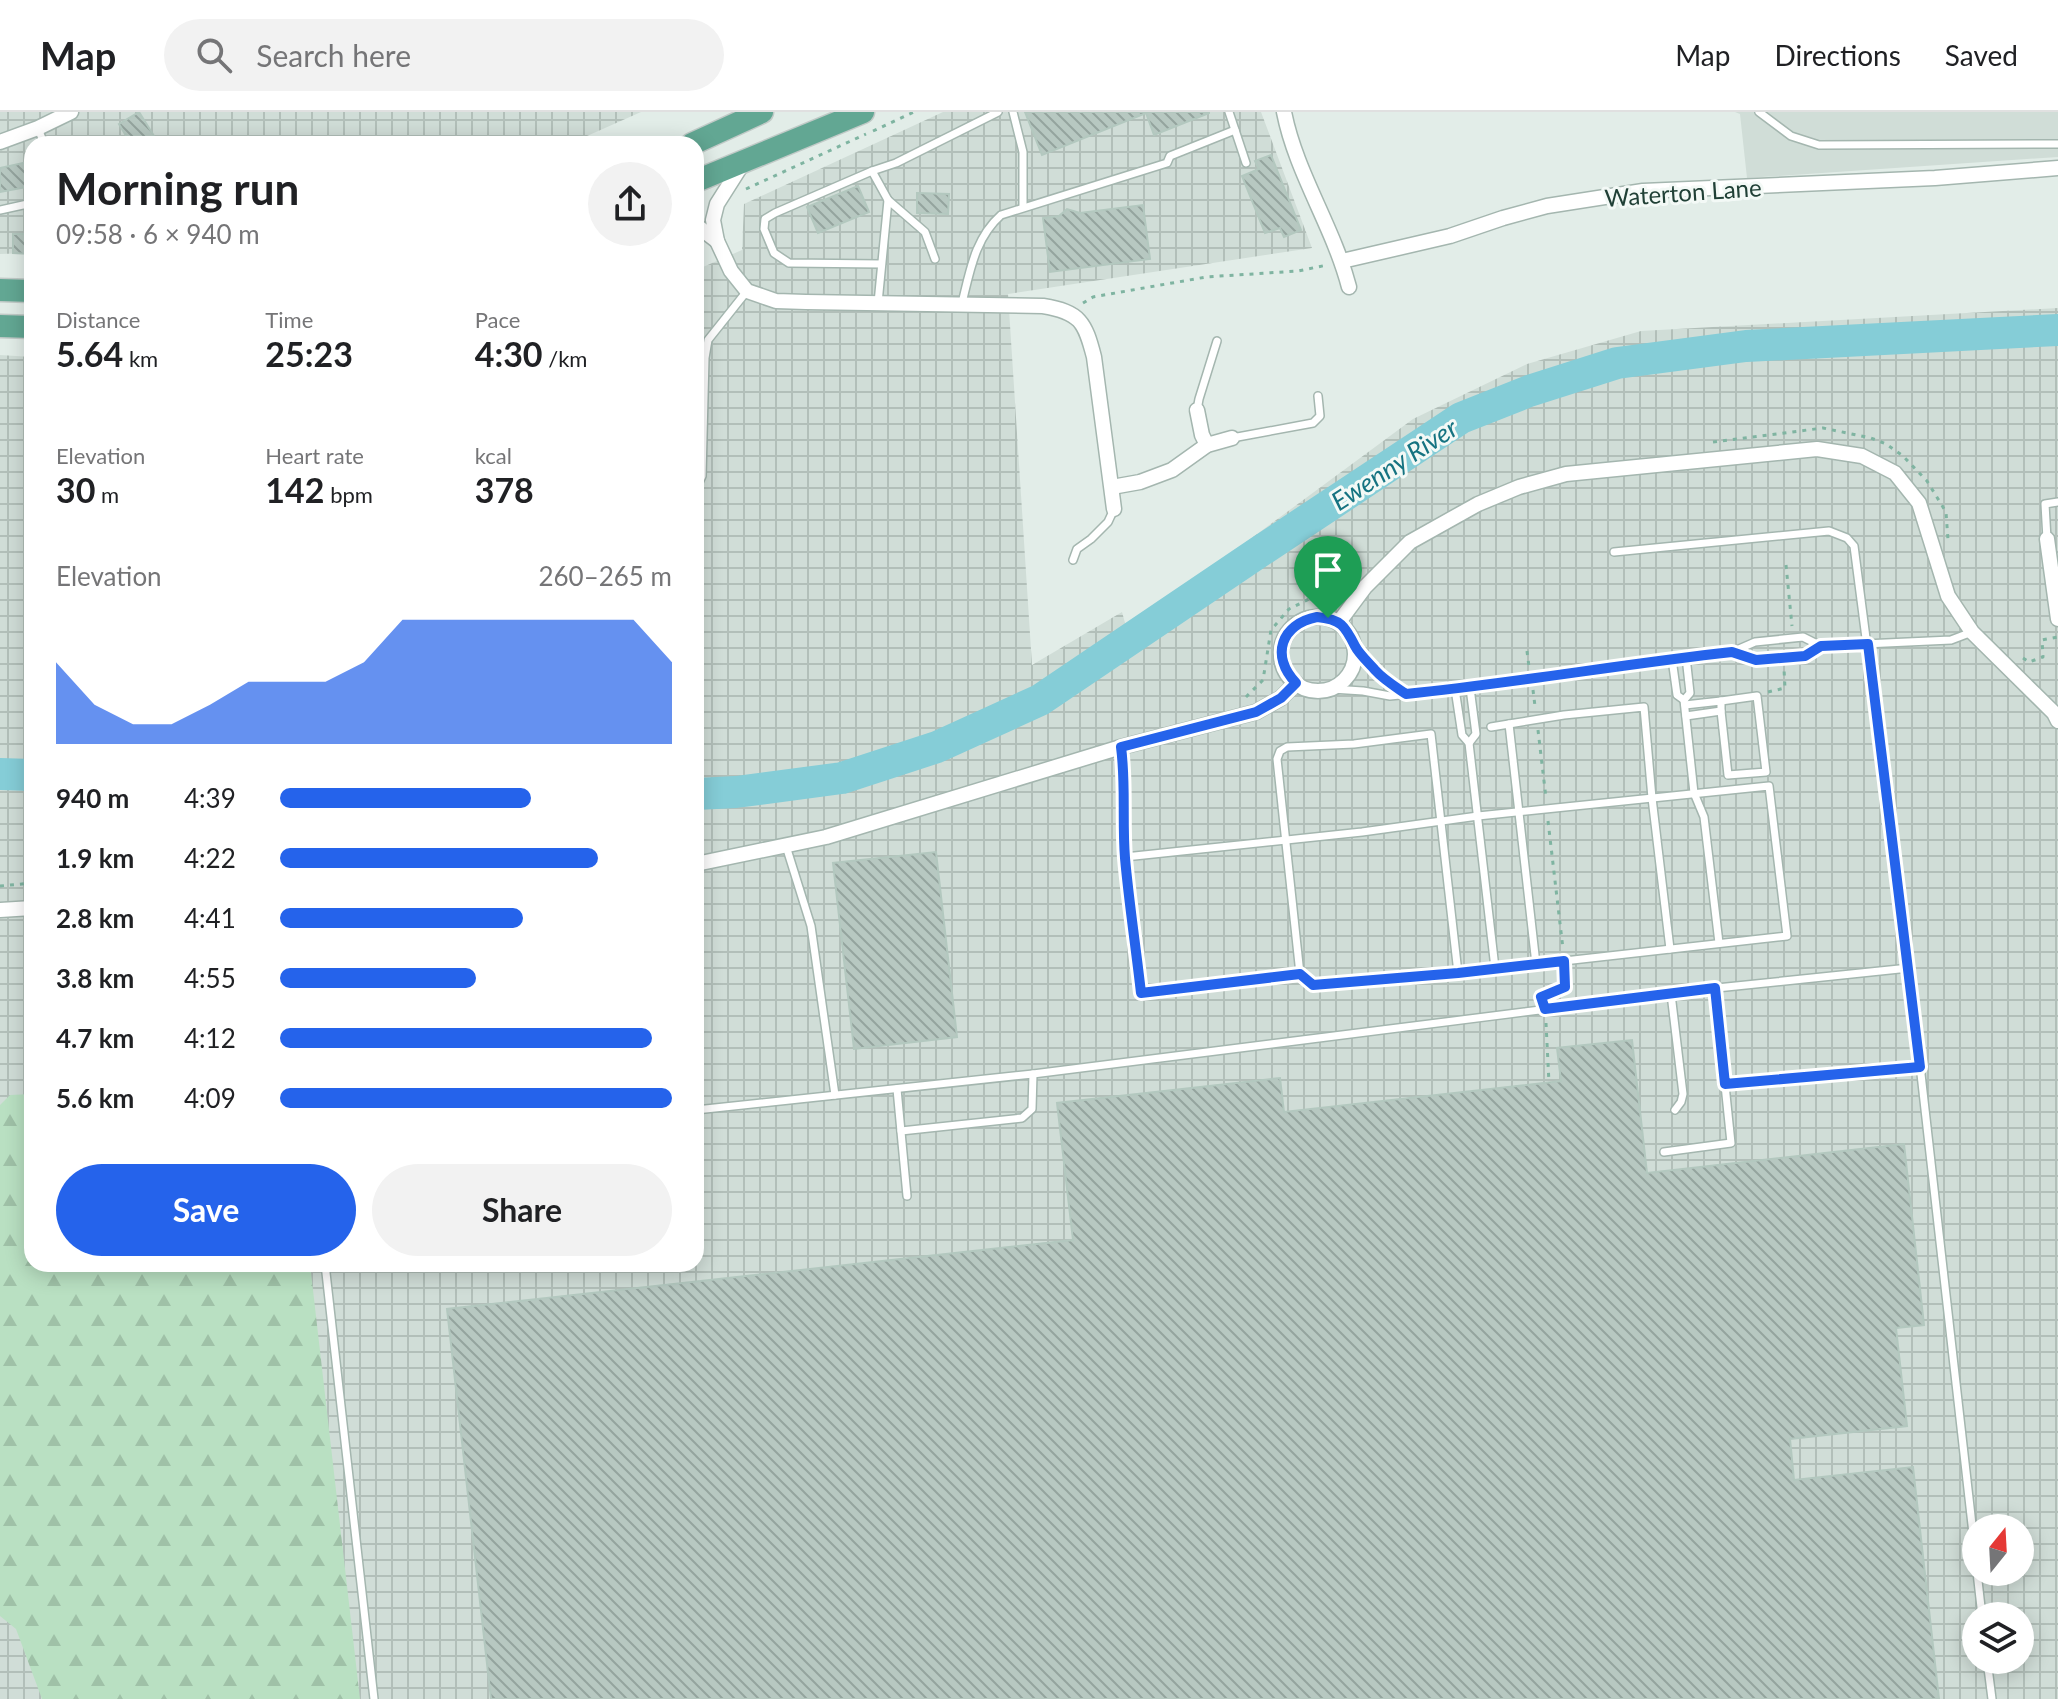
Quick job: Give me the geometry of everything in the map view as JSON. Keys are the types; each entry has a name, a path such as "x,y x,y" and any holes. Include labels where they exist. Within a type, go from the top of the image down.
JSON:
{"main road":[{"path":"704,139 762,112"},
{"path":"704,178 863,112"},
{"path":"0,290 24,291"},
{"path":"0,326 24,327"}],"street":[{"path":"0,142 71,112"},
{"path":"1284,112 1289,138 1342,261 1349,287"},
{"path":"744,162 717,204 713,220 717,241 731,271 747,291 776,301 1043,306 1063,309 1078,319 1089,337 1094,357 1114,509"},
{"name":"Waterton Lane","path":"1342,261 1450,236 1547,206 1643,191 1935,178 2058,168"},
{"path":"704,231 717,241"},
{"path":"1197,410 1207,445"},
{"path":"1112,487 1140,482 1172,470 1207,445 1232,438"},
{"path":"1339,622 1365,587 1410,542 1478,504 1519,487 1566,474 1817,449 1862,456 1895,473 1919,503 1948,596 1972,632 2057,714"},
{"path":"2047,539 2058,619"},
{"path":"1317,617 1339,622 1352,637 1355,647 1351,672 1332,689 1307,689 1296,683 1288,675 1281,654 1288,632 1306,619 1317,617"},
{"path":"704,862 786,846 930,806 1121,747 1256,712 1281,698 1296,683"},
{"path":"0,910 24,908"}],"lane":[{"path":"881,264 789,263 780,260 764,229 765,219 896,163 998,112"},
{"path":"1013,112 1023,152 1023,207"},
{"path":"1229,112 1246,163"},
{"path":"1759,112 1791,136 1819,145 2058,144"},
{"path":"38,128 41,136"},
{"path":"961,306 979,243 990,224 1001,215 1167,163 1170,156 1235,130"},
{"path":"872,171 888,200 925,232 935,259"},
{"path":"878,303 888,200"},
{"path":"0,210 24,205"},
{"path":"704,397 708,340 747,291"},
{"path":"1197,410 1217,341"},
{"path":"1232,438 1313,423 1320,416 1318,396"},
{"path":"2047,539 2045,504 2058,502"},
{"path":"1073,560 1077,549 1108,522 1114,509"},
{"path":"1614,552 1829,531 1847,538 1854,546 1909,968 1971,1514"},
{"path":"1332,689 1390,696 1732,652 1755,642 1803,637 1821,646 1868,644 1951,640 1972,632"},
{"path":"1732,652 1756,660 1805,656 1821,646"},
{"path":"1355,647 1378,674 1406,694"},
{"path":"1686,657 1690,693 1685,703 1694,793 1704,817 1719,943"},
{"path":"1672,659 1677,695 1685,703 1757,696 1766,772 1728,775 1721,701"},
{"path":"1469,743 1476,734 1470,688"},
{"path":"1455,689 1462,735 1469,743 1495,968"},
{"path":"1491,727 1644,707 1670,949"},
{"path":"1686,716 1721,711"},
{"path":"1509,724 1536,964"},
{"path":"1125,857 1285,840 1440,822 1478,816 1769,786 1787,936 1458,973 1313,985 1300,974 1285,840 1277,759 1280,751 1287,747 1354,744 1431,734 1440,822 1458,973"},
{"path":"1121,747 1125,857 1141,993 1300,974"},
{"path":"786,846 811,926 835,1095"},
{"path":"704,1109 1033,1074 1715,988 1909,968"},
{"path":"1664,1152 1731,1143 1715,988"},
{"path":"1671,994 1683,1094 1675,1110"},
{"path":"1725,1084 1920,1067"},
{"path":"901,1131 1022,1118 1032,1109 1033,1074"},
{"path":"897,1089 907,1196"},
{"path":"326,1272 374,1699"},
{"path":"1989,1674 1992,1699"}],"path":[{"path":"741,191 914,112"},
{"path":"1072,314 1093,297 1206,277 1298,271 1342,261"},
{"path":"1707,442 1823,428 1886,444 1903,456 1927,481 1946,512 1949,548"},
{"path":"1235,701 1249,696 1263,680 1271,630 1289,609 1347,580 1358,570"},
{"path":"2020,656 2029,662 2043,657 2042,640 2058,637"},
{"path":"1527,651 1564,961 1565,987 1541,997 1545,1009 1549,1083"},
{"path":"0,886 24,884"}],"shaded area":[{"path":"0,112 641,112 587,136 24,136 24,253 0,254"},
{"path":"943,112 1261,112 1312,248 1008,294 1032,665 1122,612 1127,630 1413,419 1527,364 1641,331 2058,308 2058,1699 0,1699 0,355 24,356 24,1272 704,1272 704,267 742,250 744,204"},
{"path":"1735,112 2058,112 2058,157 1747,178 1740,114"}],"green space":[{"path":"24,1094 24,1272 311,1272 360,1699 42,1699 16,1629 0,1616 0,1105 10,1095"}],"building":[{"path":"139,112 154,136 126,136 119,124"},
{"path":"1025,112 1209,113 1154,135 1146,113 1042,155"},
{"path":"1271,155 1301,230 1284,237 1280,228 1265,233 1242,176 1259,169 1255,161"},
{"path":"24,163 24,188 0,192 0,168"},
{"path":"858,186 869,212 818,233 807,207"},
{"path":"917,193 949,194 948,214 917,213"},
{"path":"1143,205 1150,259 1050,272 1043,218 1059,216 1067,209 1080,213"},
{"path":"13,234 24,234 24,254 13,253"},
{"path":"936,852 957,1037 854,1049 833,863"},
{"path":"1632,1040 1647,1173 1904,1144 1924,1325 1896,1328 1907,1426 1790,1439 1794,1480 1913,1467 1939,1699 491,1699 447,1309 1073,1240 1057,1103 1280,1078 1284,1112 1561,1081 1557,1048"}],"waterway":[{"name":"Ewenny River","path":"704,794 842,778 937,747 1040,700 1461,418 1529,391 1617,363 1746,346 2058,330"},
{"name":"Ewenny River","path":"0,774 24,775"}],"route":[{"path":"1328,618 1346,629 1355,647 1378,674 1406,694 1732,652 1756,660 1805,656 1821,646 1868,644 1920,1067 1725,1084 1715,988 1545,1009 1541,997 1565,987 1564,961 1313,985 1300,974 1141,993 1125,857 1121,747 1256,712 1281,698 1296,683 1288,675 1281,654 1288,632 1306,619 1328,618"}]}
